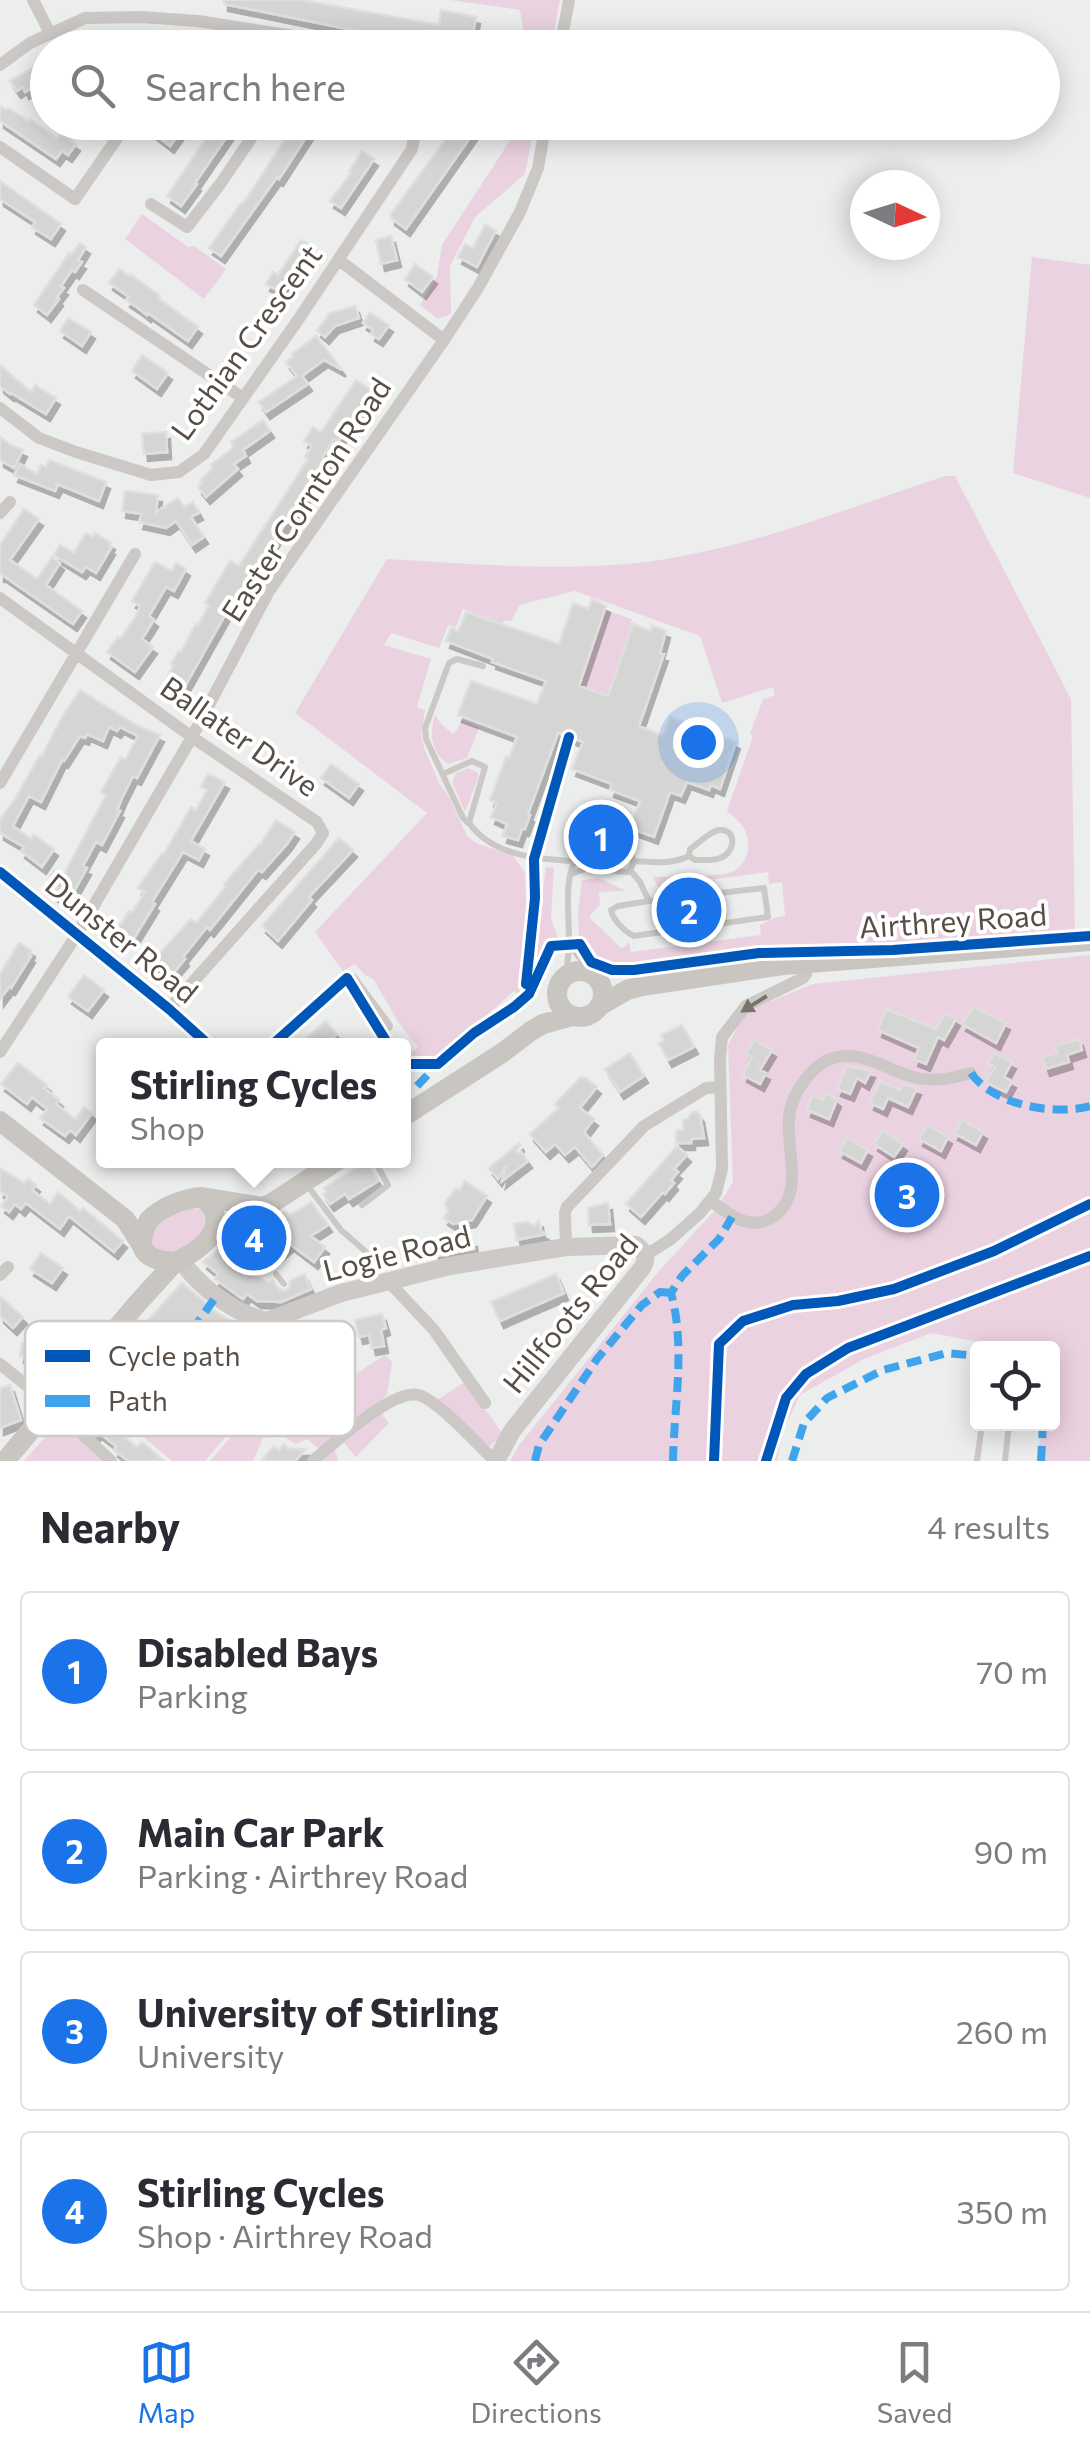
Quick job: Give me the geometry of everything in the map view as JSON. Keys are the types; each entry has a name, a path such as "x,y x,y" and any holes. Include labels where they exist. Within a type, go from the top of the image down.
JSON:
{"main road":[{"name":"Airthrey Road","path":"642,986 805,963 1090,941"},
{"path":"531,1031 557,996 566,976 579,971 642,986"},
{"path":"411,1112 543,1024 572,1016 586,1017 597,1010 603,993 596,978"},
{"path":"600,1005 642,986"},
{"path":"557,996 562,1008 572,1016"},
{"path":"0,1121 125,1219 142,1248 153,1258 178,1261 222,1299 258,1318 278,1318"},
{"path":"123,1321 178,1261 208,1240 216,1229 305,1183 325,1168"},
{"path":"202,1197 212,1206 216,1229"},
{"path":"110,1208 140,1219 151,1218 187,1198 263,1206"},
{"path":"136,1305 144,1230 151,1218"},
{"name":"Logie Road","path":"278,1318 294,1304 474,1261 566,1247 636,1245 646,1256"},
{"name":"Hillfoots Road","path":"496,1461 512,1432 642,1268 646,1256"},
{"path":"5,1461 26,1436"}],"street":[{"path":"33,0 48,30"},
{"path":"564,30 570,0"},
{"path":"59,30 86,18 141,17 198,21 238,30"},
{"path":"0,65 30,43"},
{"path":"0,147 75,198 116,140"},
{"path":"150,204 187,227 251,140"},
{"name":"Lothian Crescent","path":"0,408 39,438 151,475 178,472 204,454 338,260 412,149 414,140"},
{"name":"Easter Cornton Road","path":"0,1052 76,936 192,737 269,592 478,288 520,212 538,168 543,140"},
{"path":"338,260 444,340"},
{"path":"83,290 243,398"},
{"path":"0,513 10,502"},
{"path":"0,783 134,554"},
{"name":"Ballater Drive","path":"0,598 317,822 323,833 169,1009"},
{"name":"Dunster Road","path":"0,872 201,1038"},
{"path":"805,963 803,978 746,1006 722,1037 722,1169 711,1201 740,1221 764,1222 786,1205 792,1184 788,1136 791,1106 808,1076 830,1058 856,1057 924,1079 948,1080 971,1073"},
{"path":"281,1038 347,978 386,1026"},
{"path":"566,1247 567,1207 644,1126 706,1088 720,1087"},
{"name":"Hillfoots Road","path":"646,1256 711,1201"},
{"path":"388,1281 434,1330 485,1403"},
{"path":"0,1364 25,1384"},
{"path":"355,1426 409,1394 428,1398 496,1461"},
{"path":"84,1436 111,1461"},
{"path":"313,1461 341,1436"}],"lane":[{"path":"483,666 456,660 449,663 425,728 442,774 464,818 484,840 534,859 573,861"},
{"path":"442,774 472,762 486,767 469,824"},
{"path":"716,831 729,833 733,840 733,847 720,859 694,860 689,856 690,849 716,831"},
{"path":"566,976 573,861 594,846 606,845 630,853 634,860"},
{"path":"634,860 669,863 689,856"},
{"path":"572,874 592,867 622,873 630,870 634,860"},
{"path":"630,870 649,901"},
{"path":"764,888 768,917 634,936 610,910 649,901 764,888"},
{"path":"570,944 596,978"},
{"path":"362,1206 388,1184 379,1168"},
{"path":"305,1183 341,1230 374,1258"},
{"path":"276,1274 284,1284"},
{"path":"977,1461 981,1431"},
{"path":"1005,1461 1008,1431"}],"shaded area":[{"path":"450,0 560,0 554,30 523,30 520,10"},
{"path":"510,140 532,140 525,174 475,217 450,266 451,314 438,319 420,305 437,276 442,245"},
{"path":"142,214 226,269 204,299 125,239"},
{"path":"1032,257 1090,265 1090,498 1013,473"},
{"path":"955,476 1071,699 1075,936 892,949 785,951 764,945 626,967 606,962 579,936 582,880 599,878 626,891 599,892 600,904 589,917 622,949 629,942 631,952 761,935 760,925 785,916 782,882 769,884 768,872 671,885 670,889 659,889 653,877 718,875 734,871 743,862 748,847 746,833 727,811 753,736 750,734 763,699 775,695 773,687 722,703 700,636 575,591 519,605 511,622 501,623 463,609 456,627 448,625 439,648 391,633 384,645 431,659 417,707 425,710 421,734 424,748 467,836 513,856 525,873 527,943 522,983 517,987 521,992 514,991 437,1060 411,1059 411,1053 418,1047 374,980 355,964 343,971 315,932 427,813 295,713 387,559 558,567 626,564 697,553"},
{"path":"605,610 632,619 633,624 608,696 579,686"},
{"path":"435,715 453,734 462,720 479,727 467,758 448,764 438,754 432,736"},
{"path":"469,768 478,773 478,778 465,812 452,782 456,773"},
{"path":"546,867 554,868 551,920 559,939 542,953 529,985"},
{"path":"1090,955 1090,1461 1041,1461 1039,1431 1060,1431 1060,1341 974,1341 931,1333 864,1359 800,1395 782,1434 777,1461 510,1461 659,1271 716,1209 733,1182 728,1045 746,1011 813,984"},
{"path":"183,1207 201,1209 207,1226 204,1236 170,1258 152,1254 150,1230"},
{"path":"385,1355 392,1362 387,1395 376,1406 389,1423 356,1457 344,1443 335,1450 338,1461 317,1461 324,1453 307,1439 296,1444 283,1436 355,1436 355,1374"},
{"path":"465,1382 503,1434 488,1448 437,1400"},
{"path":"46,1436 75,1436 102,1461 24,1461"},
{"path":"142,1436 226,1436 205,1461 172,1461"},
{"path":"232,1436 275,1436 263,1438 253,1461 210,1461"}],"building":[{"path":"224,0 302,0 439,25 441,10 476,17 474,30 353,30 224,4"},
{"path":"30,69 30,89 25,92 23,87 17,91 10,81"},
{"path":"0,106 30,119 30,140 70,140 76,144 68,155 62,151 56,159 0,121"},
{"path":"205,140 224,140 181,206 167,196"},
{"path":"284,140 304,140 221,256 209,248"},
{"path":"445,140 468,140 406,229 391,214"},
{"path":"362,151 374,159 341,208 330,201"},
{"path":"0,181 61,224 51,239 32,227 35,222 0,199"},
{"path":"485,225 496,230 477,267 458,257 465,244 473,248"},
{"path":"391,236 397,260 381,264 376,240"},
{"path":"301,240 315,249 298,274 293,271 281,292 266,284 273,272 278,275"},
{"path":"80,243 86,247 78,260 82,262 61,286 64,288 59,299 47,315 34,305"},
{"path":"415,264 433,277 422,292 405,279"},
{"path":"119,269 198,327 188,341 126,300 129,297 109,283"},
{"path":"355,306 359,318 335,326 325,337 317,330 328,314"},
{"path":"370,313 389,325 379,339 363,323"},
{"path":"68,318 91,332 82,346 60,331"},
{"path":"316,336 342,370 324,360 302,376 308,384 266,412 259,402 297,376 286,362"},
{"path":"142,355 168,373 157,389 132,371"},
{"path":"0,365 31,392 35,385 56,398 46,414 0,386"},
{"path":"356,380 371,390 338,442 334,439 322,458 328,461 317,479 229,608 180,695 163,685 230,561 239,566 308,459 305,457 312,446 304,441 313,427 321,432"},
{"path":"263,420 270,431 243,450 246,456 234,464 238,469 206,497 198,487 213,468 211,465 234,447 231,442"},
{"path":"166,432 167,452 144,454 142,434"},
{"path":"0,437 23,450 14,468 0,460"},
{"path":"49,460 106,482 99,501 55,483 55,491 14,475 20,464 37,474"},
{"path":"125,491 158,495 156,512 178,498 184,507 193,502 199,513 191,517 204,537 192,545 176,521 166,528 139,522 142,514 122,511"},
{"path":"24,509 39,519 10,560 37,579 52,557 60,563 46,585 82,611 73,624 0,576 0,545"},
{"path":"86,533 93,537 95,533 111,543 96,573 86,567 82,572 54,555 60,545 74,553"},
{"path":"155,562 172,571 176,563 186,569 174,591 166,587 149,616 154,620 142,639 153,647 135,672 107,652 136,616 140,606 132,601"},
{"path":"592,599 606,606 579,686 608,696 633,624 651,631 652,626 666,631 660,653 664,654 639,726 663,736 670,717 736,742 720,789 711,785 709,790 687,782 681,796 670,792 654,837 630,828 640,801 610,790 612,784 572,769 583,742 558,733 525,829 518,840 503,836 507,824 491,817 497,803 490,800 517,737 458,715 471,681 537,704 546,681 446,641 451,628 458,631 466,612 559,644 573,603 588,609"},
{"path":"80,690 136,725 160,735 137,778 133,776 102,845 96,842 73,893 68,891 63,900 53,894 57,887 48,882 54,871 63,876 106,795 101,792 138,736 120,727 117,731 109,727 103,741 87,734 85,738 80,736 62,760 41,802 29,796 13,826 54,849 42,867 21,851 24,847 0,833 0,819"},
{"path":"331,764 359,784 349,798 321,778"},
{"path":"208,774 225,782 191,841 205,849 199,860 183,852 133,940 117,930 145,892 138,888 164,854 191,807 196,810 207,790 201,787"},
{"path":"276,820 295,832 287,844 262,872 258,870 210,930 207,927 170,977 152,962 191,919 196,923"},
{"path":"339,838 353,850 309,897 312,900 278,941 262,926"},
{"path":"19,943 31,950 31,956 0,999 0,974"},
{"path":"84,975 104,990 88,1011 68,997"},
{"path":"973,1007 1006,1023 996,1043 962,1024"},
{"path":"886,1009 936,1029 945,1013 956,1019 944,1040 938,1037 926,1064 914,1059 919,1048 878,1030"},
{"path":"326,1021 337,1034 332,1038 307,1038"},
{"path":"682,1025 694,1047 668,1060 659,1043 664,1041 661,1035"},
{"path":"1079,1039 1082,1050 1067,1055 1069,1062 1046,1069 1042,1057 1057,1053 1055,1046"},
{"path":"754,1040 772,1050 760,1070 766,1073 760,1084 743,1075 752,1057 746,1053"},
{"path":"630,1053 644,1076 620,1092 605,1069"},
{"path":"994,1053 1012,1062 1004,1077 1012,1081 1006,1092 985,1082 995,1067 988,1064"},
{"path":"18,1063 47,1085 44,1088 59,1100 56,1104 75,1119 84,1107 92,1113 76,1135 70,1130 65,1136 40,1118 47,1109 32,1097 27,1104 1,1084"},
{"path":"847,1066 871,1071 865,1083 857,1078 850,1094 837,1089"},
{"path":"580,1078 597,1087 580,1108 594,1119 584,1132 603,1155 592,1167 575,1147 565,1155 555,1144 546,1152 530,1134 559,1108 555,1104"},
{"path":"880,1081 900,1090 902,1084 917,1088 908,1107 888,1098 883,1109 870,1103"},
{"path":"826,1092 837,1100 829,1119 807,1110 812,1096 823,1100"},
{"path":"692,1112 700,1115 704,1138 676,1143 676,1133 683,1130 683,1120"},
{"path":"962,1120 983,1132 976,1145 954,1133"},
{"path":"927,1125 948,1137 941,1151 919,1139"},
{"path":"883,1130 903,1144 894,1157 874,1144"},
{"path":"847,1138 868,1150 861,1163 839,1151"},
{"path":"519,1143 516,1151 528,1161 502,1181 506,1166 498,1179 489,1168"},
{"path":"677,1146 687,1155 674,1169 678,1172 671,1180 674,1183 641,1217 626,1204"},
{"path":"0,1168 24,1183 28,1179 36,1185 32,1190 50,1204 58,1192 123,1241 114,1252 69,1216 60,1229 26,1203 21,1209 15,1204 9,1212 1,1206 8,1197 0,1191"},
{"path":"356,1168 371,1168 378,1181 349,1199 345,1194 330,1204 323,1194 327,1192 324,1188"},
{"path":"465,1181 487,1196 472,1220 453,1224 444,1218 448,1212 445,1203"},
{"path":"311,1202 328,1225 311,1236 325,1247 314,1262 290,1244 277,1255 272,1249 247,1269 268,1283 272,1280 284,1291 290,1287 290,1281 304,1274 311,1289 281,1302 257,1301 247,1294 243,1299 215,1279 218,1274 203,1262 245,1232 252,1239 284,1211 290,1215"},
{"path":"608,1203 610,1224 589,1225 588,1208"},
{"path":"539,1221 546,1234 517,1240 514,1224 527,1222 534,1226"},
{"path":"473,1240 474,1249 436,1256 434,1247"},
{"path":"41,1253 63,1268 52,1283 30,1269"},
{"path":"556,1274 564,1293 500,1321 491,1302"},
{"path":"182,1283 231,1321 147,1321"},
{"path":"0,1296 23,1317 13,1328 0,1316"},
{"path":"382,1314 386,1328 381,1330 384,1346 372,1348 369,1335 359,1337 355,1320"},
{"path":"10,1385 21,1420 0,1428 0,1388"},
{"path":"103,1436 124,1436 137,1447 142,1442 164,1461 128,1461 114,1450 116,1446"},
{"path":"284,1444 288,1449 306,1449 295,1461 261,1461 274,1446 279,1450"}],"marked path":[{"path":"417,1086 438,1064"},
{"path":"971,1073 994,1093 1025,1105 1059,1110 1090,1106"},
{"path":"673,1461 678,1334 671,1293 682,1276 719,1239 732,1217"},
{"path":"535,1461 539,1445 597,1359 642,1305 660,1292 671,1293"},
{"path":"199,1321 217,1295"},
{"path":"792,1461 804,1423 827,1398 883,1370 947,1353 970,1355"},
{"path":"1041,1461 1043,1431"}],"cycle path":[{"path":"526,984 535,898 534,859 569,737"},
{"path":"0,872 201,1038"},
{"path":"411,1064 438,1064 474,1033 514,1007 529,994 551,946 580,944 591,962 612,970 634,970 759,953 893,950 1090,936"},
{"path":"280,1038 347,978 384,1038"},
{"path":"714,1461 719,1344 743,1321 793,1305 838,1301 894,1289 994,1251 1090,1204"},
{"path":"766,1461 786,1398 806,1374 848,1348 1090,1256"}],"place":[{"name":"Disabled Bays","path":"601,837"},
{"name":"Main Car Park","path":"689,910"},
{"name":"University of Stirling","path":"907,1195"},
{"name":"Stirling Cycles","path":"254,1238"}]}
